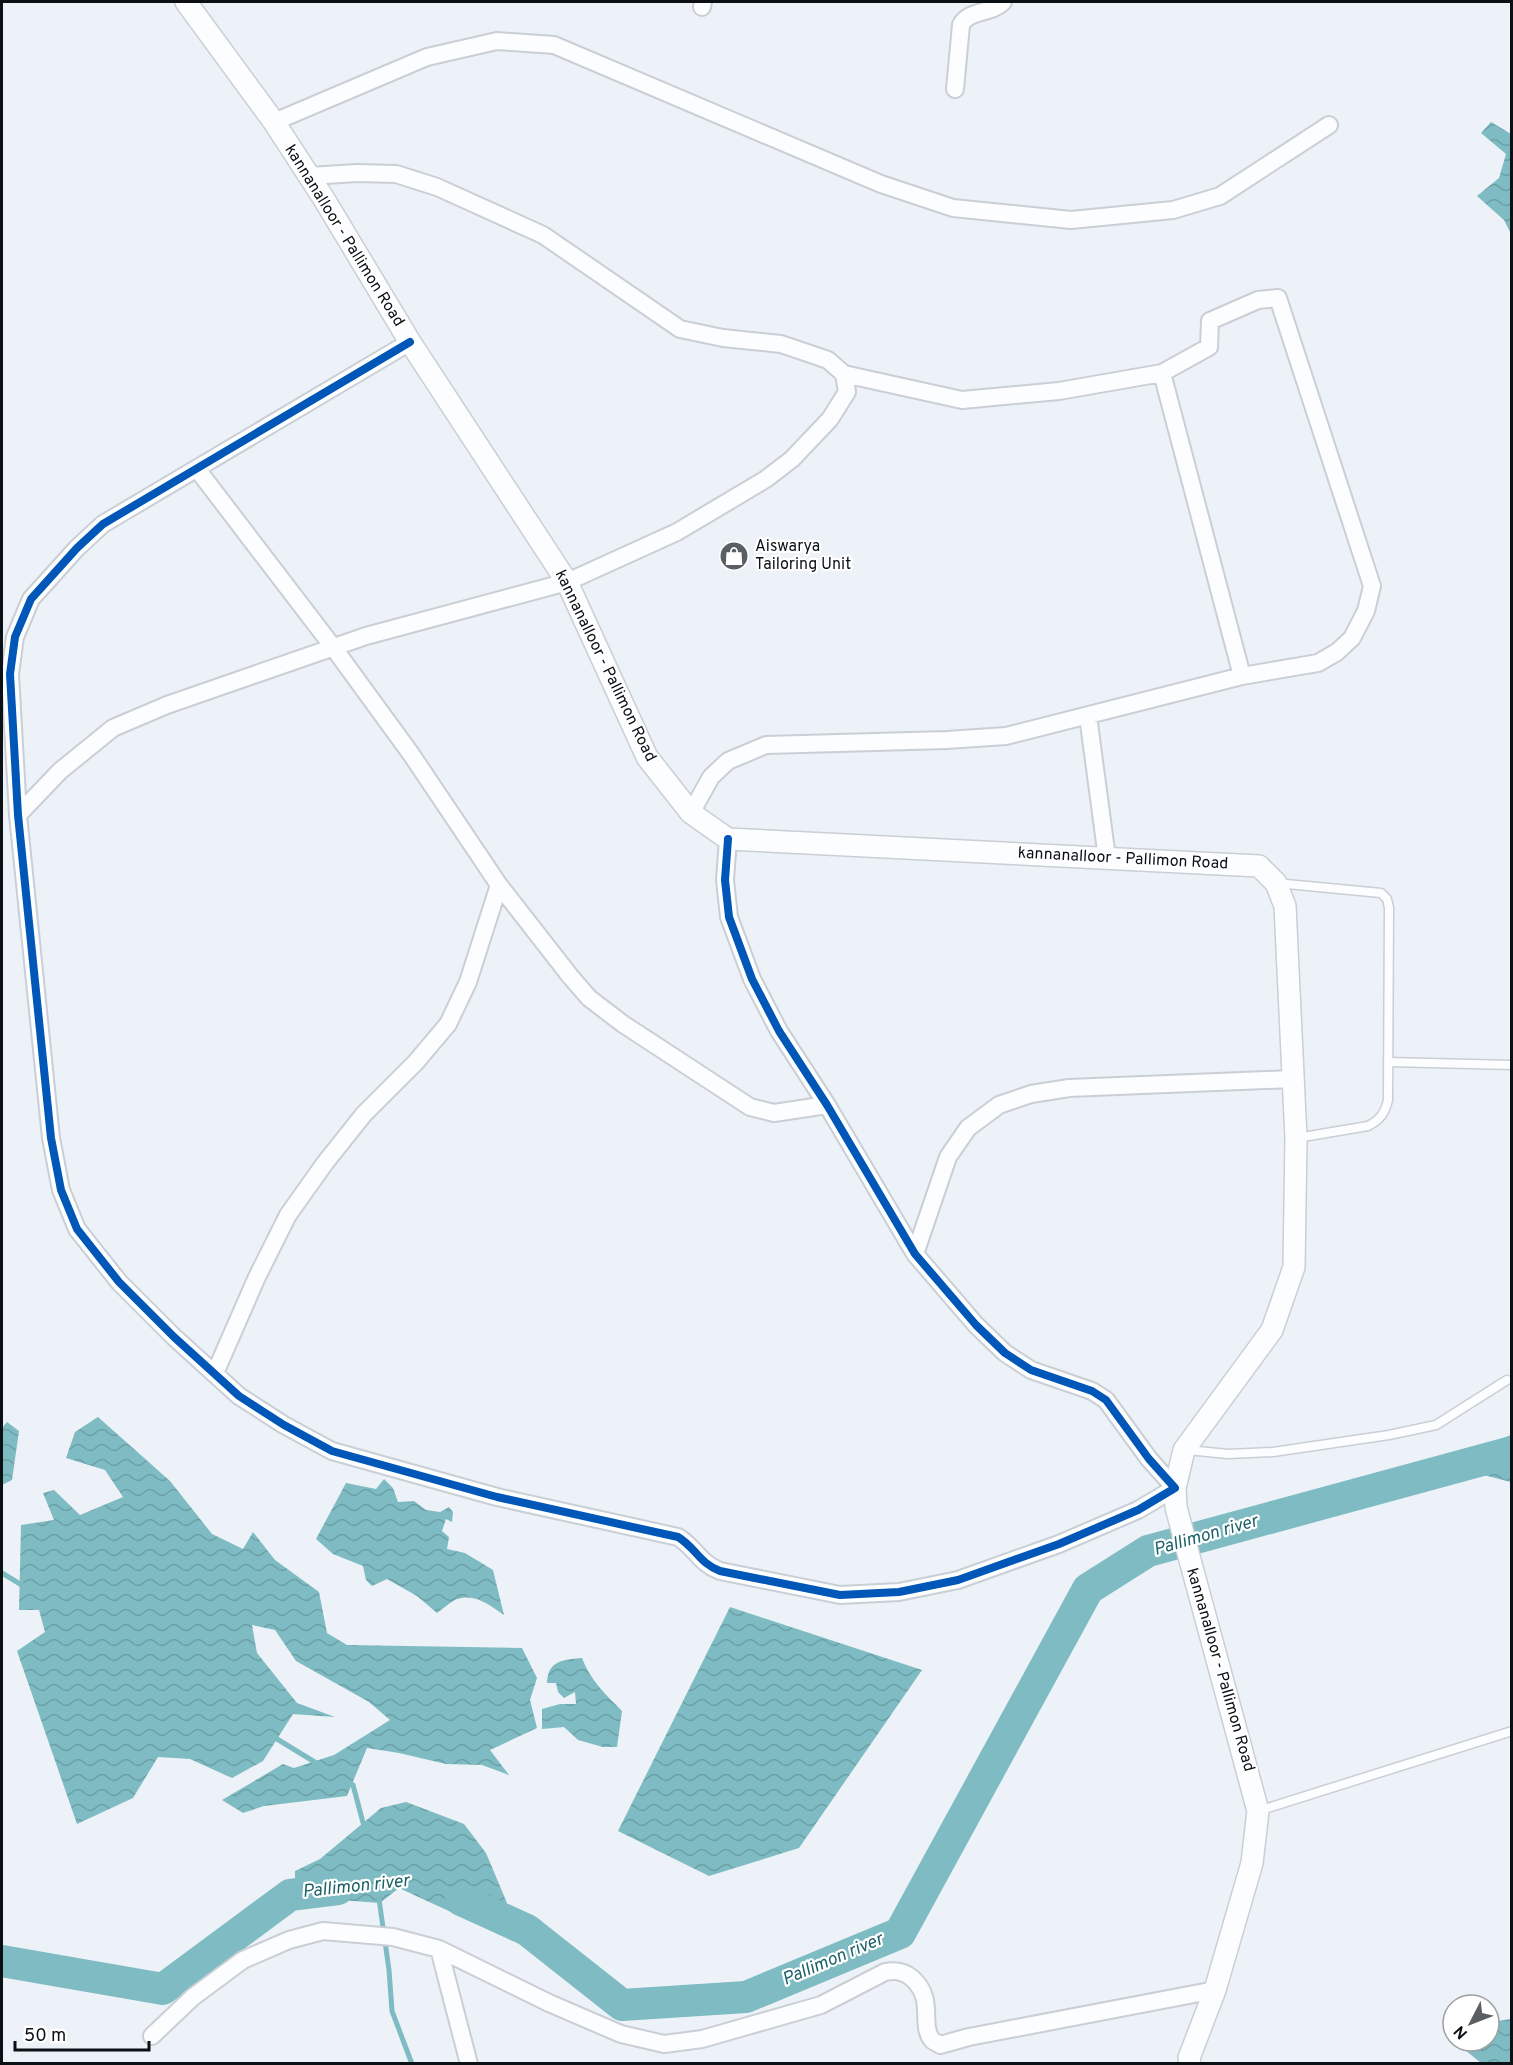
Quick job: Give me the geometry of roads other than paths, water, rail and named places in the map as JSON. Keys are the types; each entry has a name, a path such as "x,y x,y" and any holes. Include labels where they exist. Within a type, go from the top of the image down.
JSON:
{"street":[{"name":"kannanalloor - Pallimon Road","path":"186,2 274,122 410,342 567,582 647,757 691,813 728,839 1259,866 1276,883 1284,906 1296,1138 1294,1267 1272,1330 1184,1450 1175,1497 1258,1811 1252,1863 1215,1990 1189,2058 1190,2064"},
{"path":"955,89 963,20 967,16 993,10 1003,2"},
{"path":"274,122 427,57 497,41 554,45 880,184 953,207 1071,220 1173,210 1220,196 1329,125"},
{"path":"309,176 357,172 396,174 437,187 543,235 680,329 723,338 781,344 828,360 844,374 962,400 1059,391 1162,372 1209,347 1210,321 1258,300 1278,298 1372,586 1366,611 1352,638 1337,652 1318,663 1242,676 1006,736 766,745 728,762 711,777 691,813"},
{"path":"410,342 103,524 77,548 31,599 15,637 10,674 18,815 51,1138 61,1190 77,1229 119,1282 174,1337 239,1396 284,1425 332,1451 497,1497 678,1537 689,1544 707,1566 720,1571 840,1594 899,1592 958,1580 1059,1544 1138,1510 1175,1497 1106,1400 1092,1391 1031,1370 1005,1353 976,1325 915,1254 827,1105 779,1031 748,969 729,917 725,880 728,839"},
{"path":"1162,372 1242,676"},
{"path":"18,815 60,771 114,728 167,705 366,636 567,582 677,532 766,479 792,459 830,419 847,393 844,374"},
{"path":"196,469 333,647 411,754 499,885 589,998 623,1024 750,1107 774,1113 827,1105"},
{"path":"1088,716 1107,858"},
{"path":"215,1373 257,1277 288,1215 364,1114 416,1062 448,1024 468,982 499,885"},
{"path":"915,1254 948,1157 968,1128 999,1105 1031,1094 1068,1088 1293,1079"},
{"path":"152,2036 193,1997 243,1960 289,1940 323,1931 393,1937 439,1949 549,2003 621,2034 664,2044 702,2039 821,2005 885,1972 896,1970 908,1975 919,1985 925,1997 928,2027 932,2039 940,2045 969,2037 1215,1990"},
{"path":"439,1949 469,2064"}],"lane":[{"path":"1276,883 1381,893 1387,899 1389,908 1388,1100 1385,1111 1378,1122 1368,1126 1296,1138"},
{"path":"1388,1062 1512,1065"},
{"path":"1184,1450 1228,1454 1273,1452 1389,1435 1436,1425 1507,1380"},
{"path":"1258,1811 1512,1731"}],"water":[{"path":"1491,122 1511,134 1511,234 1504,220 1477,196 1499,178 1506,154 1481,133"},
{"path":"98,1417 170,1481 212,1534 243,1549 253,1532 275,1560 319,1592 327,1633 347,1645 522,1648 537,1678 530,1700 537,1728 490,1750 509,1775 482,1765 446,1764 367,1748 347,1796 264,1806 243,1813 222,1800 283,1764 294,1768 334,1755 390,1720 369,1702 296,1661 275,1630 252,1625 257,1653 297,1703 335,1717 293,1714 263,1761 232,1778 190,1759 158,1757 133,1798 77,1824 17,1651 45,1632 39,1610 19,1610 21,1525 54,1520 43,1493 54,1490 80,1515 123,1497 105,1470 66,1458 75,1432"},
{"path":"7,1422 19,1431 12,1480 2,1485 2,1428"},
{"path":"1511,1435 1511,1482 1440,1464"},
{"path":"384,1479 393,1488 398,1502 414,1501 426,1510 440,1512 449,1507 453,1512 452,1522 446,1519 442,1531 449,1537 447,1549 465,1553 493,1570 504,1615 482,1601 470,1598 457,1599 437,1613 417,1596 387,1579 372,1586 366,1580 363,1566 333,1554 316,1539 346,1483 376,1489"},
{"path":"730,1607 922,1670 799,1848 709,1876 618,1831"},
{"path":"582,1658 594,1680 622,1711 617,1747 603,1747 578,1740 564,1727 542,1729 542,1709 560,1704 576,1704 575,1692 564,1698 558,1692 556,1683 547,1683 550,1670 563,1661"},
{"path":"406,1802 464,1824 486,1853 507,1903 492,1931 399,1888 380,1903 339,1900 295,1902 295,1871 320,1859 381,1808"},
{"path":"1511,2019 1511,2063 1481,2063 1469,2053 1501,2053 1501,2020"}],"waterway":[{"name":"Pallimon river","path":"461,1900 527,1930 622,2005 746,1997 900,1933 1088,1589 1148,1551 1512,1452"},
{"path":"2,1573 25,1587"},
{"path":"272,1736 318,1764"},
{"path":"347,1781 353,1785 365,1830"},
{"name":"Pallimon river","path":"2,1961 163,1989 290,1895 338,1889"},
{"path":"379,1899 392,2011 412,2064"}],"place":[{"name":"Aiswarya Tailoring Unit","path":"734,556"}]}
